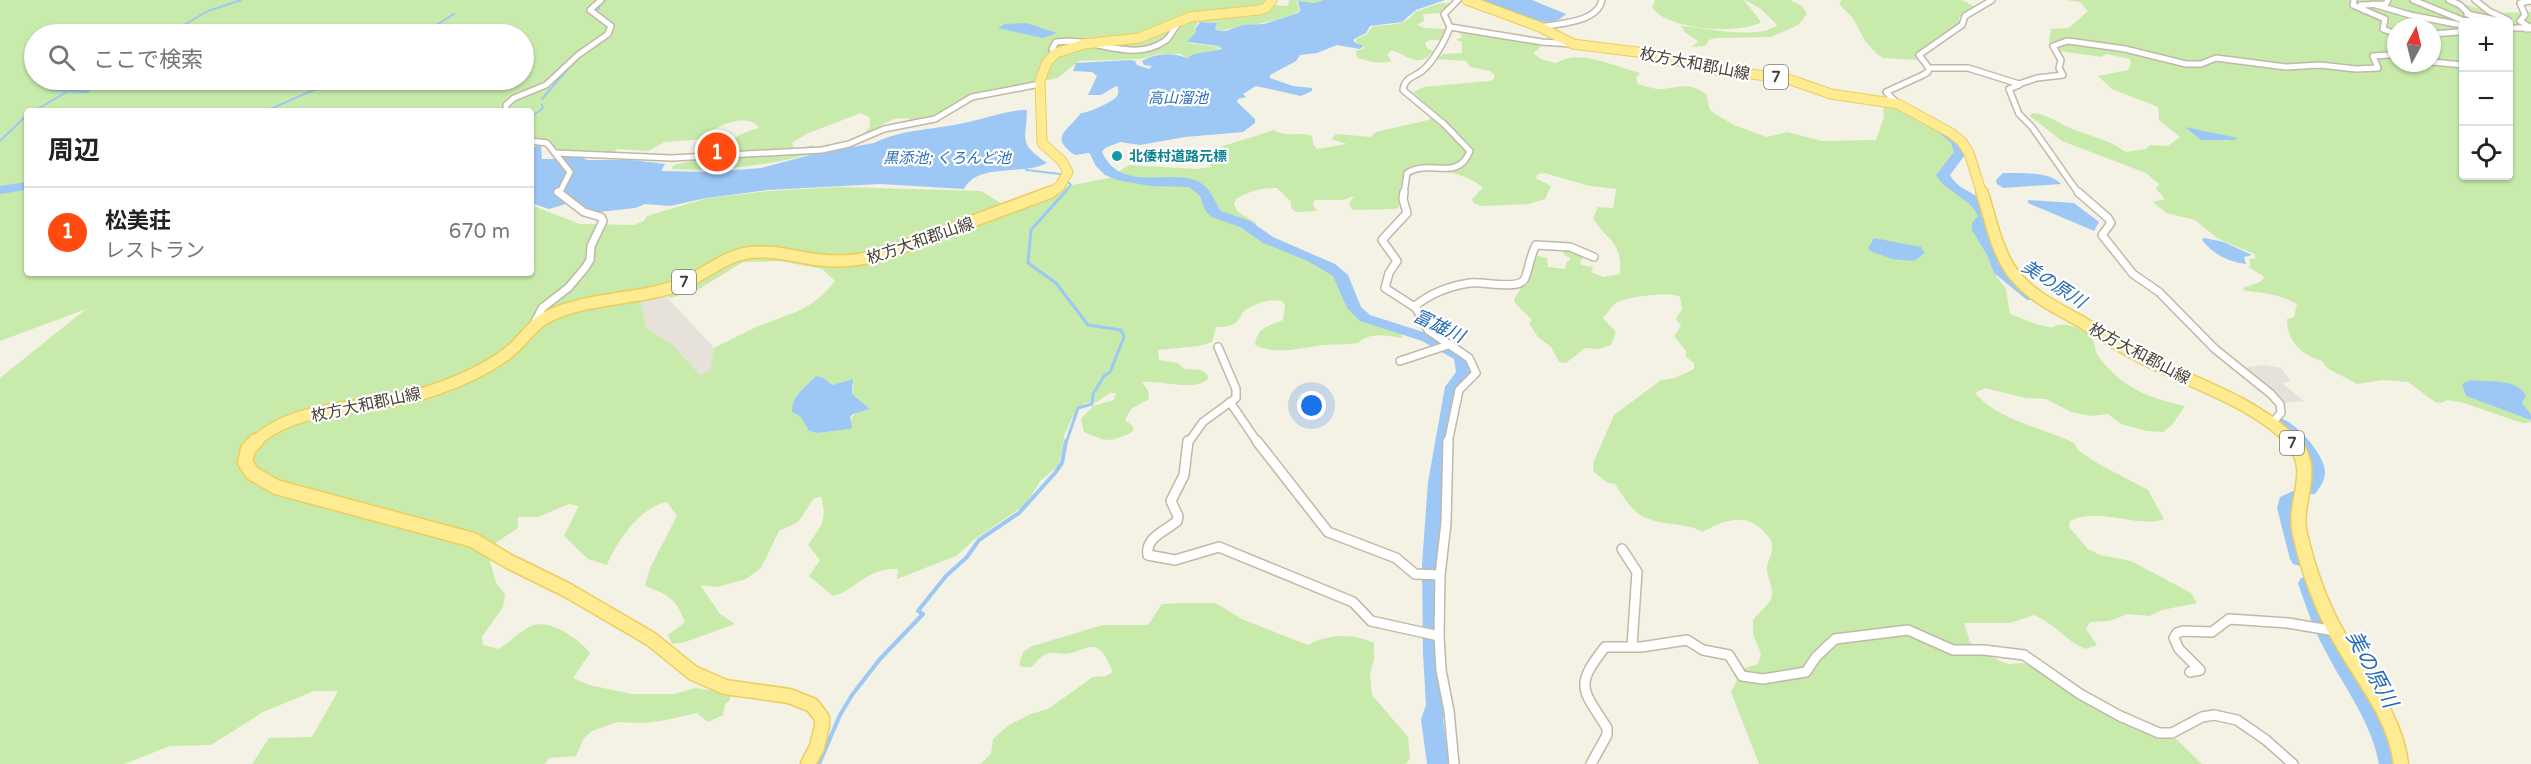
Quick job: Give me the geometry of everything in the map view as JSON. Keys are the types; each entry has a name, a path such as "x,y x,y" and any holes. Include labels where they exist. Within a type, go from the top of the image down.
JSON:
{"main road":[{"name":"枚方大和郡山線","path":"808,764 817,747 822,726 822,718 812,705 789,696 726,687 693,674 651,639 567,590 508,561 473,540 285,491 249,471 245,465 248,449 268,433 298,419 411,397 430,391 507,353 534,326 569,309 675,286 725,260 747,253 771,253 829,261 871,258 1049,194 1064,181 1067,168 1059,156 1042,143 1041,84 1047,62 1057,52 1074,46 1139,38 1181,19 1209,14 1255,11 1266,8 1271,0"},
{"name":"枚方大和郡山線","path":"1467,0 1540,27 1573,44 1645,53 1715,70 1785,78 1831,94 1898,104 1943,128 1962,142 1969,153 2003,256 2019,282 2062,311 2149,361 2234,400 2271,424 2294,444 2305,463 2298,532 2335,631 2385,712 2396,738 2401,764"}],"street":[{"path":"506,108 506,105 514,98 541,89 578,55 608,34 611,26 590,10 601,0"},
{"path":"1455,764 1449,711 1441,670 1438,575 1446,523 1445,490 1449,434 1460,390 1476,373 1471,360 1451,344 1428,331 1415,306 1396,297 1385,288 1389,273 1398,261 1382,240 1407,213 1403,199 1404,178 1411,169 1418,167 1456,169 1470,155 1467,146 1459,137 1403,90 1408,78 1423,70 1443,46 1450,27 1444,14 1458,0"},
{"path":"1540,27 1592,16 1600,9 1602,0"},
{"path":"1992,0 1965,16 1962,25 1921,53 1919,58 1929,68 1968,68 2019,84 2037,78 2054,78 2064,73 2059,68 2061,60 2053,45 2067,41 2125,49 2186,64 2201,64 2216,57 2286,67 2320,64 2369,69 2378,68 2373,56 2387,55"},
{"path":"2354,0 2353,5 2385,19 2383,29 2387,31"},
{"path":"2368,12 2361,5 2386,4 2388,0"},
{"path":"2413,0 2459,21"},
{"path":"2451,1 2471,3 2470,0"},
{"path":"2475,0 2488,11 2505,17 2510,15 2525,26"},
{"path":"2525,26 2520,19 2525,15 2520,3 2529,0"},
{"path":"2451,1 2472,18"},
{"path":"2373,4 2410,15 2459,22"},
{"path":"2467,14 2501,21 2508,20 2505,17"},
{"path":"1450,27 1542,42 1573,44"},
{"path":"2441,34 2459,32"},
{"path":"2455,33 2459,36"},
{"path":"2441,63 2459,65"},
{"path":"1898,104 1886,92 1891,87 1919,78 1928,72 1929,68"},
{"path":"555,155 672,158 822,150 849,144 884,129 934,119 972,97 1041,84"},
{"path":"2020,84 2009,88 2019,114 2032,127 2056,165 2083,199 2108,218 2111,223 2102,235 2105,241 2133,274 2159,292 2215,349 2276,399 2280,404 2281,413 2271,424"},
{"path":"534,141 547,143 570,172 558,193 578,208 601,217 603,221 591,246 590,260 567,288 542,308 534,326"},
{"path":"1415,306 1432,292 1444,289 1480,282 1506,285 1520,283 1525,279 1528,261 1536,245 1570,246 1594,257"},
{"path":"1400,361 1451,344"},
{"path":"1218,347 1236,389 1236,398 1203,422 1188,442 1184,475 1172,496 1178,516 1177,521 1149,543 1146,550 1148,555 1175,560 1219,547 1353,602 1371,621 1439,636"},
{"path":"1230,402 1262,448 1328,532 1396,558 1415,573 1438,575"},
{"path":"1622,549 1636,572 1634,594 1637,612 1633,625 1632,646"},
{"path":"2190,672 2200,670 2199,666 2183,656 2176,644 2174,638 2177,633 2183,631 2212,632 2229,619 2288,623 2335,631"},
{"path":"1591,764 1607,735 1607,728 1584,692 1583,682 1591,665 1605,647 1641,647 1687,640 1703,651 1729,655 1742,676 1782,678 1806,672 1816,657 1835,639 1908,630 1953,650 1984,650 2024,655 2080,694 2120,716 2159,733 2172,733 2202,717 2214,715 2237,720 2266,740 2293,764"}],"shaded area":[{"path":"663,293 714,348 710,370 700,375 672,344 646,329 640,298"},
{"path":"2264,365 2281,368 2291,381 2282,383 2304,401 2284,403 2241,368"}],"green space":[{"path":"0,0 1273,0 1276,5 1288,6 1289,0 1322,0 1316,3 1297,1 1299,11 1293,14 1245,27 1215,30 1217,23 1198,22 1194,29 1196,32 1187,43 1221,47 1208,52 1186,58 1181,54 1158,54 1141,59 1079,61 1058,78 969,96 936,117 915,122 902,118 893,120 866,135 864,133 870,127 870,118 861,113 806,134 792,143 794,149 811,145 819,150 816,153 762,164 726,168 671,169 674,165 722,154 732,140 759,128 754,123 730,122 714,129 704,139 665,142 648,151 617,149 613,154 559,150 547,140 534,138 534,108 24,108 24,276 534,276 534,206 580,224 634,225 644,221 647,216 707,198 769,191 842,187 981,191 1007,207 1051,197 1067,186 1109,178 1129,165 1196,169 1212,167 1202,155 1207,151 1274,130 1284,134 1312,136 1313,144 1317,149 1347,144 1331,139 1336,134 1370,137 1376,132 1428,120 1436,113 1413,92 1424,87 1493,80 1495,75 1490,71 1470,67 1466,61 1437,59 1443,54 1462,53 1462,42 1456,40 1462,37 1459,32 1539,44 1541,47 1533,53 1541,59 1555,63 1577,57 1604,62 1640,73 1636,78 1638,84 1654,88 1685,86 1694,88 1706,94 1710,110 1717,115 1734,125 1767,137 1787,132 1822,141 1876,140 1884,117 1883,107 1888,104 1952,139 1958,146 1943,173 1944,183 1974,197 1984,207 1988,232 1998,261 1996,276 2006,289 2010,314 2044,326 2066,325 2082,330 2091,337 2097,354 2117,377 2148,395 2185,406 2172,425 2163,432 2146,431 2121,424 2108,414 2091,416 2071,412 2046,399 2026,398 1985,388 1975,393 1985,403 2008,417 2074,443 2079,451 2097,463 2148,490 2164,519 2143,521 2106,516 2081,517 2070,521 2069,527 2088,549 2100,555 2131,561 2191,593 2197,603 2162,610 2149,616 2128,614 2109,621 2090,622 2086,629 2097,645 2085,649 2034,615 2010,623 1964,623 1970,642 1989,656 2008,664 2023,663 2039,670 2097,709 2162,737 2176,739 2202,764 1759,764 1731,692 1742,669 1758,664 1761,653 1753,635 1753,620 1772,595 1767,567 1772,551 1768,536 1758,526 1743,520 1727,521 1703,532 1688,526 1654,521 1639,514 1615,484 1606,482 1593,471 1594,461 1614,415 1661,380 1675,378 1694,369 1694,363 1686,357 1686,351 1674,336 1681,326 1676,319 1682,309 1680,297 1657,295 1619,301 1603,318 1616,332 1611,345 1599,349 1585,348 1566,363 1559,362 1551,347 1538,337 1529,323 1532,320 1514,299 1522,286 1527,285 1534,255 1547,258 1548,267 1565,269 1567,261 1570,260 1564,255 1563,249 1583,255 1581,265 1593,267 1591,272 1603,277 1620,274 1619,254 1616,247 1593,218 1598,207 1613,208 1616,189 1590,186 1544,173 1538,174 1535,178 1551,186 1545,199 1529,204 1481,206 1474,203 1472,199 1483,188 1476,182 1455,174 1422,171 1403,177 1398,197 1399,207 1395,209 1353,210 1349,204 1354,196 1343,200 1314,200 1313,205 1317,211 1296,212 1291,208 1291,202 1277,188 1256,190 1236,199 1234,205 1238,212 1255,222 1259,230 1276,244 1322,264 1336,273 1347,302 1358,318 1397,332 1403,336 1401,338 1384,335 1367,337 1358,343 1350,344 1290,350 1263,348 1255,345 1258,334 1264,328 1283,320 1285,305 1282,301 1272,301 1249,308 1244,311 1237,322 1231,325 1216,327 1212,342 1199,346 1158,350 1159,360 1178,363 1184,369 1201,370 1207,374 1208,379 1195,385 1142,382 1148,391 1149,399 1131,409 1125,420 1134,427 1132,432 1118,438 1108,440 1084,432 1081,419 1093,406 1114,400 1116,393 1110,393 1097,402 1085,403 1077,408 1065,433 1059,465 1041,480 1025,505 975,539 956,556 897,579 898,569 878,572 833,596 809,576 820,560 808,545 820,528 824,512 821,497 814,498 798,522 779,531 761,568 746,579 718,587 700,585 720,614 735,624 685,642 672,644 668,635 685,622 678,607 670,598 645,586 650,568 677,516 667,502 648,511 631,526 607,565 588,559 564,536 579,506 569,504 538,517 518,517 518,528 497,542 488,554 496,583 505,594 503,607 482,637 483,645 499,649 531,626 539,624 555,627 572,636 590,653 573,678 589,685 632,694 675,694 695,688 732,693 725,704 723,715 708,722 697,713 661,721 617,722 592,731 584,738 576,756 549,758 545,764 252,764 269,738 312,737 338,691 314,691 263,712 211,745 170,746 124,764 0,764 0,378 86,309 0,341","holes":["780,261 822,269 835,281 807,306 714,348 710,370 700,375 672,344 646,328 640,298 663,293 670,298 699,289 743,262","814,377 824,378 832,385 850,380 854,386 852,394 870,409 854,415 849,429 818,433 809,431 801,417 792,412 797,394"]},
{"path":"1655,0 1744,0 1761,22 1751,26 1721,29 1687,25 1660,15 1652,7"},
{"path":"1745,0 1790,0 1802,6 1807,14 1798,25 1771,37 1715,38 1709,40 1705,46 1692,47 1698,41 1683,31 1685,30 1680,26 1744,33 1768,30 1777,25 1761,9"},
{"path":"1842,0 1962,0 1975,7 1959,17 1960,24 1956,28 1917,53 1915,56 1917,60 1883,58 1877,54 1865,41 1853,18 1839,4"},
{"path":"2066,0 2452,0 2492,13 2531,12 2531,422 2516,421 2464,403 2448,400 2441,403 2435,402 2408,382 2383,380 2357,384 2327,368 2322,361 2302,351 2290,334 2287,319 2294,317 2297,304 2272,294 2245,291 2243,288 2260,282 2265,277 2248,267 2251,265 2249,259 2256,258 2254,254 2217,238 2195,220 2166,213 2153,202 2165,199 2156,189 2159,184 2146,173 2062,141 2030,116 2032,113 2044,115 2075,130 2107,141 2126,152 2146,149 2150,145 2168,146 2180,137 2159,120 2158,107 2112,89 2098,76 2128,70 2131,64 2130,59 2106,54 2102,57 2059,51 2049,42 2051,29 2069,28 2088,11 2080,2"},
{"path":"1440,3 1454,4 1442,13 1423,14 1424,21 1417,25 1425,28 1445,29 1444,40 1430,40 1425,43 1427,48 1433,51 1428,56 1414,60 1392,50 1387,55 1392,61 1383,63 1357,58 1356,51 1365,48 1356,42 1356,39 1367,34 1372,27 1401,23 1415,12"},
{"path":"1215,603 1244,620 1308,645 1341,636 1374,643 1374,659 1370,674 1372,695 1408,737 1410,758 1406,764 980,764 991,754 993,739 1009,725 1031,714 1048,709 1093,677 1106,676 1113,672 1102,652 1094,647 1068,654 1049,653 1032,667 1019,665 1023,652 1032,646 1103,625 1148,625 1162,604"}],"water":[{"name":"高山溜池","path":"1323,0 1445,0 1416,10 1402,22 1370,26 1366,33 1354,39 1354,42 1363,46 1360,49 1337,45 1317,53 1300,55 1296,61 1270,75 1270,78 1293,86 1312,88 1312,91 1301,96 1256,86 1243,94 1246,97 1238,99 1237,102 1255,119 1255,123 1243,132 1185,137 1140,145 1120,142 1095,152 1075,155 1063,143 1063,134 1066,129 1081,113 1106,104 1118,93 1116,86 1101,95 1088,95 1097,76 1092,72 1073,71 1076,63 1130,60 1149,69 1152,66 1144,65 1142,61 1153,56 1170,54 1187,58 1194,54 1222,49 1219,46 1187,42 1196,32 1195,29 1200,22 1217,23 1215,30 1226,31 1243,25 1264,24 1298,13 1300,11 1298,1 1315,3"},
{"path":"1473,0 1532,0 1566,14 1558,20 1534,21"},
{"path":"1026,23 1057,33 1043,38 998,28 1005,24"},
{"path":"90,90 91,91 87,93 48,91"},
{"name":"黒添池; くろんど池","path":"1027,110 1026,141 1028,146 1047,163 1026,169 980,175 964,189 880,184 768,190 706,198 670,206 645,204 635,208 599,212 566,204 549,209 534,204 534,147 538,145 541,146 542,159 568,155 579,156 587,160 632,160 665,164 661,171 711,172 761,168 814,154 874,143 907,132 952,125 1007,112"},
{"path":"2185,127 2238,138 2201,140"},
{"path":"2003,173 2042,175 2061,184 2003,188 1997,184 1996,180"},
{"path":"2028,200 2074,203 2099,222 2094,231 2028,203"},
{"path":"1874,238 1921,247 1925,253 1914,261 1892,259 1870,251 1868,248"},
{"path":"2204,238 2224,242 2252,255 2244,257 2246,264 2233,261 2211,249 2202,240"},
{"path":"816,376 824,378 832,385 853,379 852,394 870,409 850,417 852,427 850,429 818,433 809,431 801,417 792,412 794,401 800,392"},
{"path":"2471,380 2508,383 2521,389 2526,395 2522,403 2531,415 2531,420 2466,396 2462,384"}],"waterway":[{"path":"185,24 208,11 241,0"},
{"path":"599,14 596,12 599,8 596,7 605,0"},
{"path":"438,24 454,14"},
{"path":"542,99 573,63"},
{"path":"39,108 70,90"},
{"path":"273,108 313,90"},
{"path":"534,115 543,108 542,105"},
{"path":"0,141 24,118"},
{"name":"美の原川","path":"1944,132 1956,141 1961,152 1943,175 1952,187 1976,201 1985,217 1979,223 1979,230 1994,255 1999,270 2032,297"},
{"name":"富雄川","path":"1108,136 1095,152 1100,164 1110,172 1135,180 1193,184 1205,193 1216,214 1245,224 1268,240 1313,258 1338,273 1345,284 1351,303 1365,318 1440,342 1462,357 1464,372 1453,387 1437,482 1432,565 1433,654 1437,705 1432,719 1438,764"},
{"path":"1026,170 1060,174 1071,185 1063,194"},
{"path":"0,190 24,186"},
{"path":"1065,192 1031,230 1028,263 1056,283 1088,325 1121,330 1124,337 1110,372 1104,376 1093,394 1092,404 1078,408 1066,443"},
{"name":"美の原川","path":"2280,423 2302,444 2314,462 2315,481 2309,490"},
{"path":"819,764 840,715 852,695 880,659 923,614 918,611 946,576 967,557 979,540 1019,513 1055,473 1062,463 1066,441"},
{"name":"美の原川","path":"2293,497 2286,501 2286,508 2300,559"},
{"name":"美の原川","path":"2308,583 2332,644 2376,720 2390,764"}],"place":[{"name":"松美荘","path":"717,152"},
{"name":"北倭村道路元標","path":"1117,156"}]}
